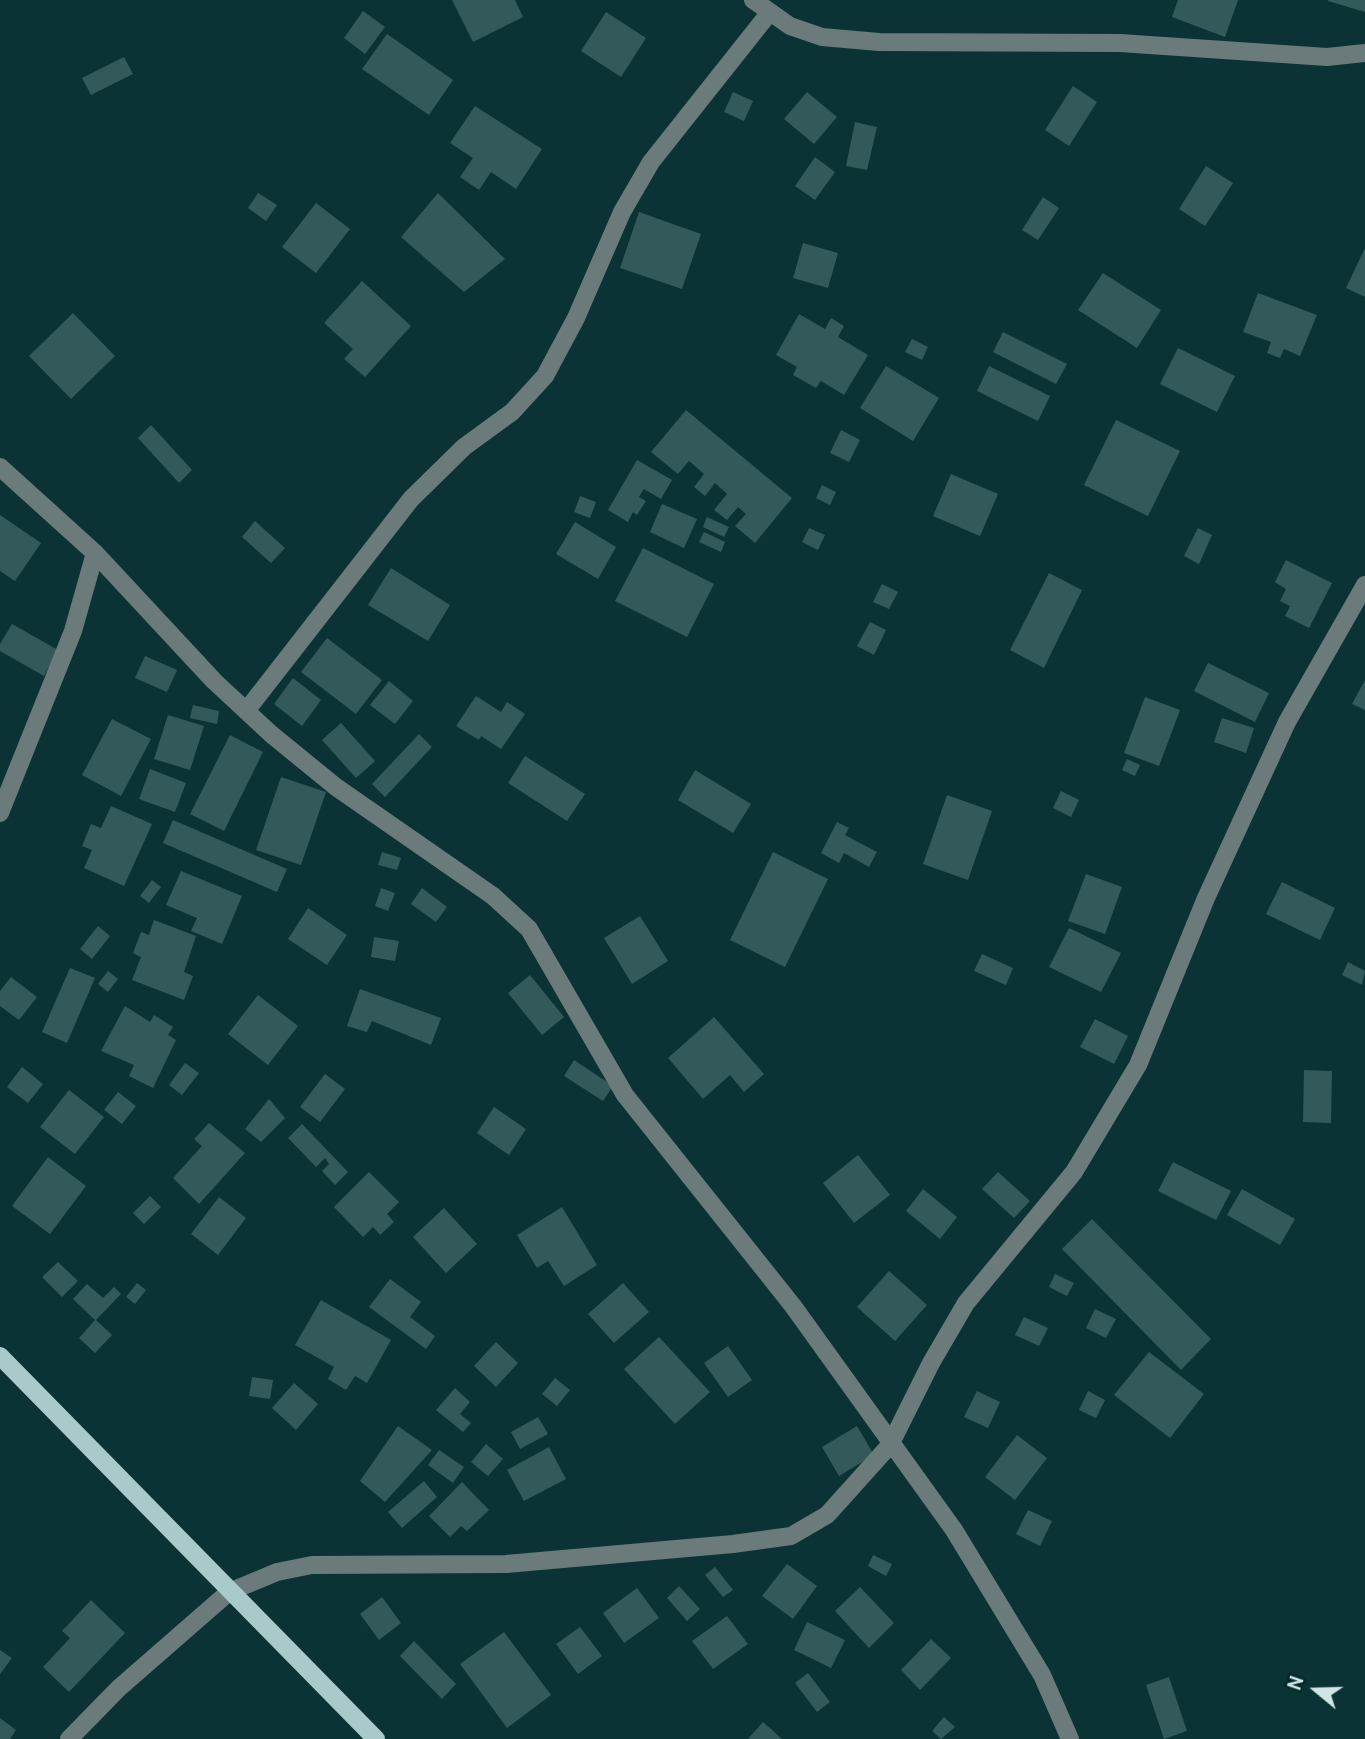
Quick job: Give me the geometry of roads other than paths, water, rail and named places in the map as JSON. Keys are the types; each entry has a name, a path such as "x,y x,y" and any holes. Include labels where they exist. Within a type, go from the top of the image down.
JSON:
{"main road":[{"path":"0,1356 376,1739"}],"street":[{"path":"753,0 790,26 822,37 879,42 1120,43 1327,57 1365,52"},
{"path":"246,711 411,499 464,447 512,412 545,376 576,318 622,212 651,162 770,12"},
{"path":"0,467 95,553 246,711 336,787 493,896 529,929 625,1095 793,1306 890,1445 954,1530 1042,1675 1070,1739"},
{"path":"0,813 74,631 95,553"},
{"path":"69,1739 119,1688 229,1591 277,1572 312,1564 506,1564 733,1544 791,1536 827,1515 890,1445 931,1363 966,1303 1074,1172 1138,1065 1206,898 1287,722 1365,585"}]}
